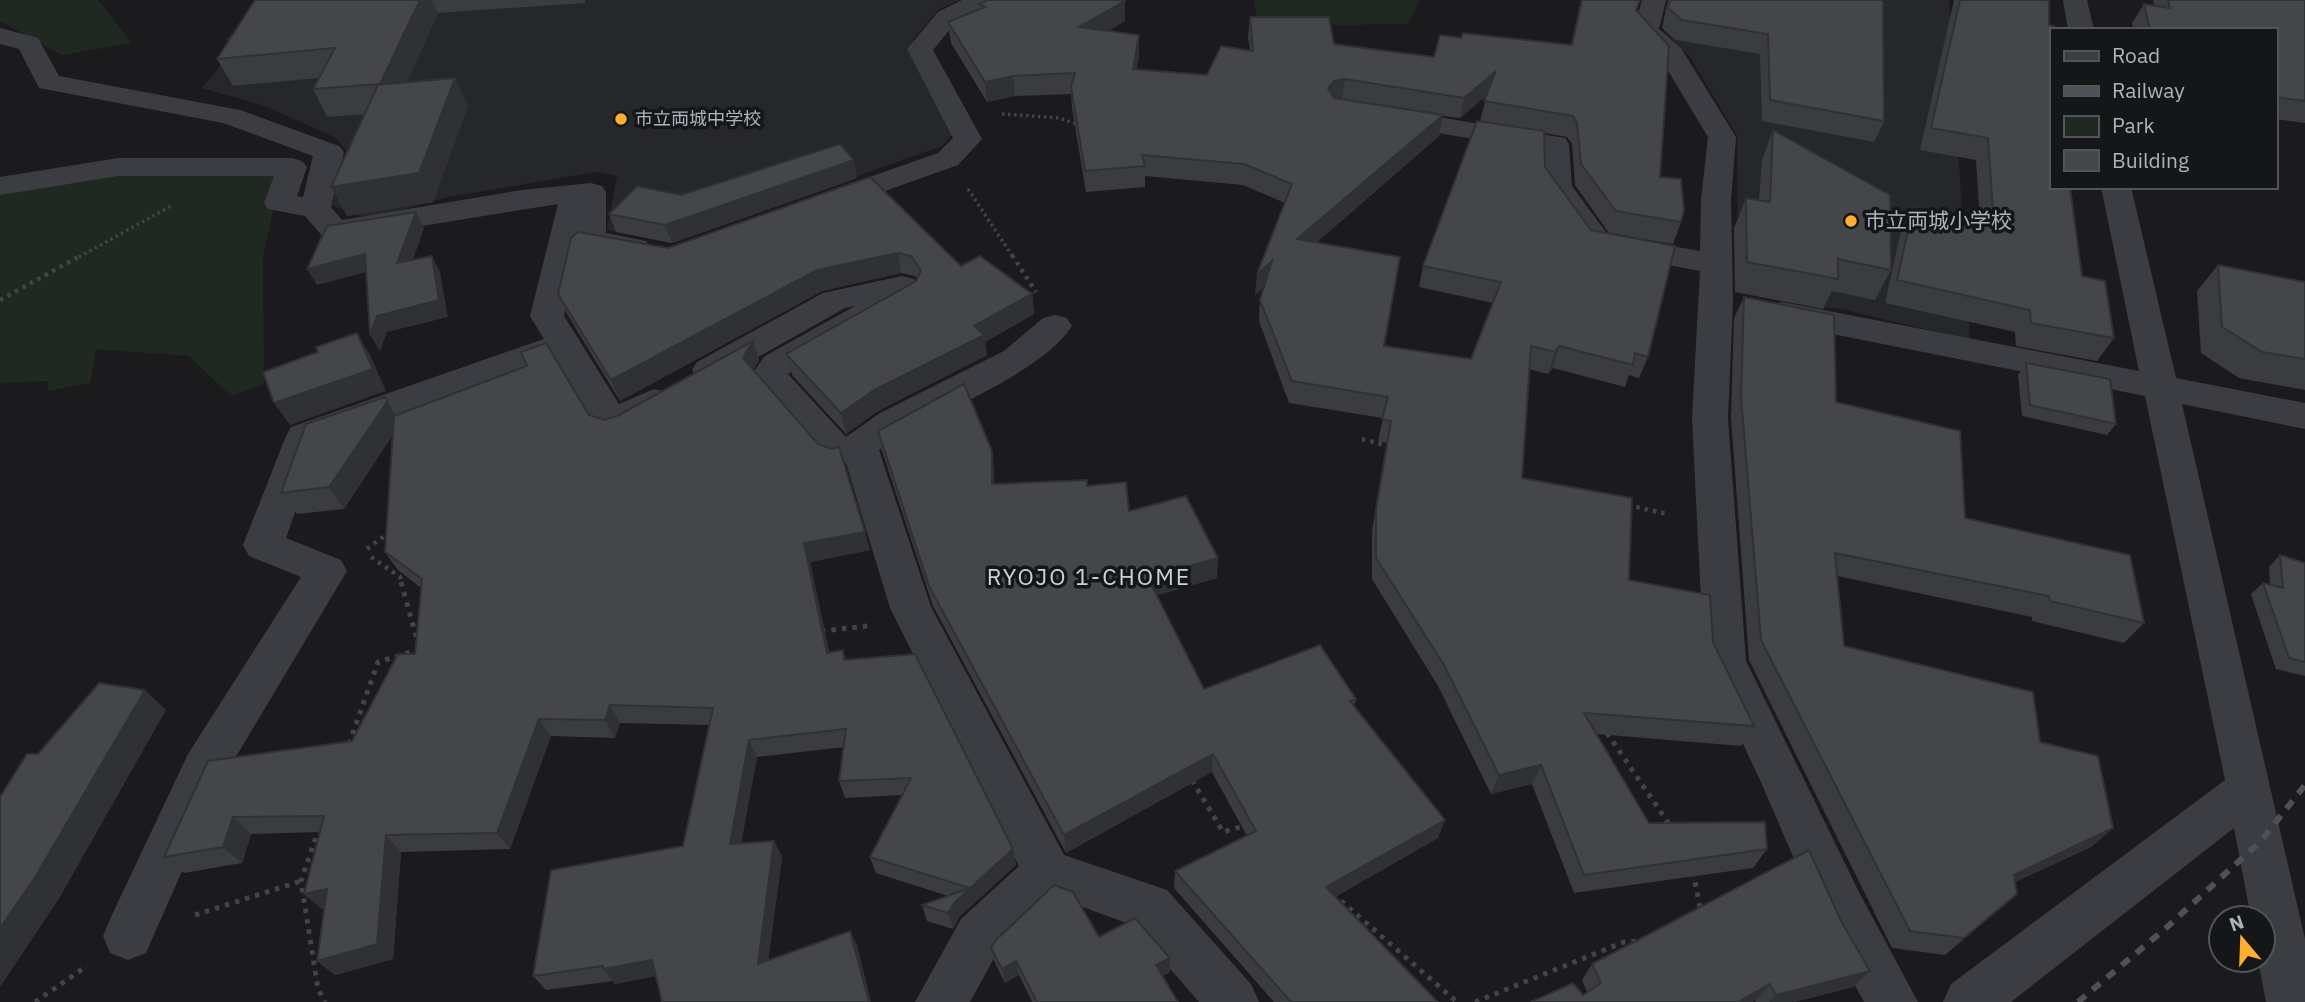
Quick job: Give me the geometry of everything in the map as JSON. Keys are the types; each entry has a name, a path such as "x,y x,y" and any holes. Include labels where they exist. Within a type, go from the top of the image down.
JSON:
{"street":[{"path":"800,211 948,159 968,139 920,49 947,17 981,0"},
{"path":"1654,0 1646,31 1672,54 1722,137 1716,200 1733,295 1710,418 1719,527 1725,661 1782,777 1842,911 1892,1002"},
{"path":"2075,0 2081,28"},
{"path":"0,36 29,44 49,82 230,116 329,152 315,208"},
{"path":"1356,112 1555,144 1557,187 1598,243 1733,295 2305,416"},
{"path":"0,186 118,167 292,167 279,203 315,208 335,231 522,199 591,192 590,239 662,253"},
{"path":"2116,189 2249,789 2292,1002"},
{"path":"575,194 547,316 613,423 835,300 902,286 906,292 777,364 769,375 838,452 859,446 893,422 1016,359 1055,326"},
{"path":"128,936 204,768 327,571 263,545 304,436 564,344"},
{"path":"859,446 918,621 1047,872 1149,907 1233,1002"},
{"path":"1969,1002 2249,789"},
{"path":"942,1002 979,936 1047,872"}],"path":[{"path":"935,77 958,81 983,113 1059,117 1084,127"},
{"path":"948,159 1055,326"},
{"path":"0,300 243,167"},
{"path":"1362,439 1400,449"},
{"path":"1624,504 1719,527"},
{"path":"401,523 364,552 400,577 421,655"},
{"path":"809,632 918,621"},
{"path":"346,752 378,662 411,652"},
{"path":"1601,724 1674,831"},
{"path":"1185,768 1223,832 1253,823"},
{"path":"324,816 301,881 318,989 325,1002"},
{"path":"1691,864 1703,924"},
{"path":"1324,886 1457,1002"},
{"path":"1475,1002 1624,942 1651,940"}],"shaded area":[{"name":"市立両城中学校","path":"267,0 960,0 938,10 913,40 955,132 942,146 669,243 607,230 617,176 598,172 448,197 368,219 331,205 349,155 336,138 265,106 202,88 233,50 226,39"},
{"name":"市立両城小学校","path":"1672,0 1949,0 1970,340 1846,310 1759,297 1738,281 1737,136 1690,57 1664,31"}],"green space":[{"path":"0,0 98,0 132,43 62,55 0,21"},
{"path":"1254,0 1420,0 1408,24 1258,26"},
{"path":"282,171 263,257 264,384 231,396 189,356 96,349 90,383 48,391 48,381 0,383 0,186 117,172"}],"building":[{"path":"255,0 420,0 380,84 313,89 335,48 217,59"},
{"path":"987,0 1124,0 1079,27 1139,35 1133,69 1207,75 1221,46 1253,51 1250,17 1329,17 1334,44 1434,57 1440,35 1461,38 1463,33 1572,45 1582,0 1640,0 1636,10 1669,46 1660,177 1681,179 1684,210 1681,222 1616,211 1581,164 1577,123 1573,116 1484,101 1496,71 1464,98 1345,79 1334,81 1328,88 1334,98 1443,115 1297,239 1400,257 1384,346 1471,359 1501,282 1423,266 1477,121 1544,131 1545,167 1591,230 1675,246 1648,357 1635,353 1633,365 1559,346 1555,352 1531,346 1522,478 1632,498 1629,580 1710,595 1713,642 1754,726 1584,713 1649,823 1765,822 1767,849 1584,875 1541,765 1499,775 1444,665 1376,558 1376,509 1391,421 1382,419 1388,397 1292,381 1260,300 1272,261 1257,274 1292,184 1244,164 1142,155 1145,166 1085,171 1071,87 1075,73 1013,76 985,82 948,22 985,7 979,4"},
{"path":"1670,0 1883,0 1884,121 1770,100 1768,34 1682,20 1668,8"},
{"path":"1960,0 2049,1 2049,25 2054,28 2050,28 2050,189 2070,189 2082,276 2105,281 2114,338 2031,323 2030,310 1897,280 1913,208 1994,225 1988,138 1931,128"},
{"path":"2168,0 2305,0 2305,101 2277,97 2277,28 2150,28 2144,4 2170,8"},
{"path":"455,78 419,173 331,187 378,85"},
{"path":"1773,130 1890,195 1891,270 1838,259 1838,279 1747,262 1746,198 1770,202"},
{"path":"840,144 854,160 665,225 609,214 637,186 681,195"},
{"path":"870,177 961,266 980,256 1032,294 974,326 984,335 874,390 841,413 786,354 916,281 921,270 911,256 898,253 817,270 611,380 558,294 571,238 578,232 668,248"},
{"path":"416,212 397,263 432,256 439,300 377,316 370,335 365,254 307,269 327,226"},
{"path":"2218,265 2305,282 2305,359 2262,352 2222,327"},
{"path":"1744,297 1834,315 1836,402 1960,431 1965,518 2130,555 2144,623 2050,601 2049,596 1835,553 1844,646 2033,692 2040,742 2098,756 2113,828 2014,875 2017,894 1964,938 1910,931 1761,640 1741,397"},
{"path":"357,333 373,369 274,403 263,372 318,352 316,347"},
{"path":"753,341 743,358 818,444 832,449 839,447 865,532 804,543 827,653 843,650 844,660 915,654 1013,849 955,902 948,913 922,905 970,888 870,857 911,778 839,781 846,729 749,740 730,844 774,841 758,964 850,931 869,1002 662,1002 652,960 603,969 603,966 533,976 551,870 683,846 713,708 610,705 605,720 539,719 497,833 386,835 377,944 317,961 327,889 304,894 324,816 233,817 223,847 164,857 208,761 352,741 398,654 415,654 422,579 385,552 394,416 527,366 521,352 546,343 589,415 605,420 619,415"},
{"path":"2026,363 2110,379 2116,424 2030,405"},
{"path":"964,384 992,451 992,484 1087,480 1087,486 1126,482 1129,511 1186,496 1218,558 1148,578 1204,689 1320,645 1356,699 1350,701 1445,820 1326,887 1438,1002 1291,1002 1175,871 1256,831 1213,754 1064,835 929,586 878,431"},
{"path":"385,397 387,402 329,487 281,493 306,424"},
{"path":"2280,555 2305,563 2305,662 2289,658 2263,583 2283,588"},
{"path":"99,683 145,690 34,879 0,928 0,797 27,754 38,754"},
{"path":"1809,850 1842,923 1870,971 1776,995 1770,984 1738,1002 1531,1002 1573,983 1583,995 1601,983 1592,964"},
{"path":"1054,885 1073,892 1099,937 1135,918 1170,958 1156,965 1178,1002 1037,1002 1016,961 1002,969 991,948 996,940"}],"railway":[{"path":"2078,1002 2166,928 2261,841 2305,785"}],"place":[{"name":"市立両城中学校","path":"621,119"},
{"name":"市立両城小学校","path":"1851,221"}],"district":[{"name":"RYOJO 1-CHOME","path":"1089,577"}]}
